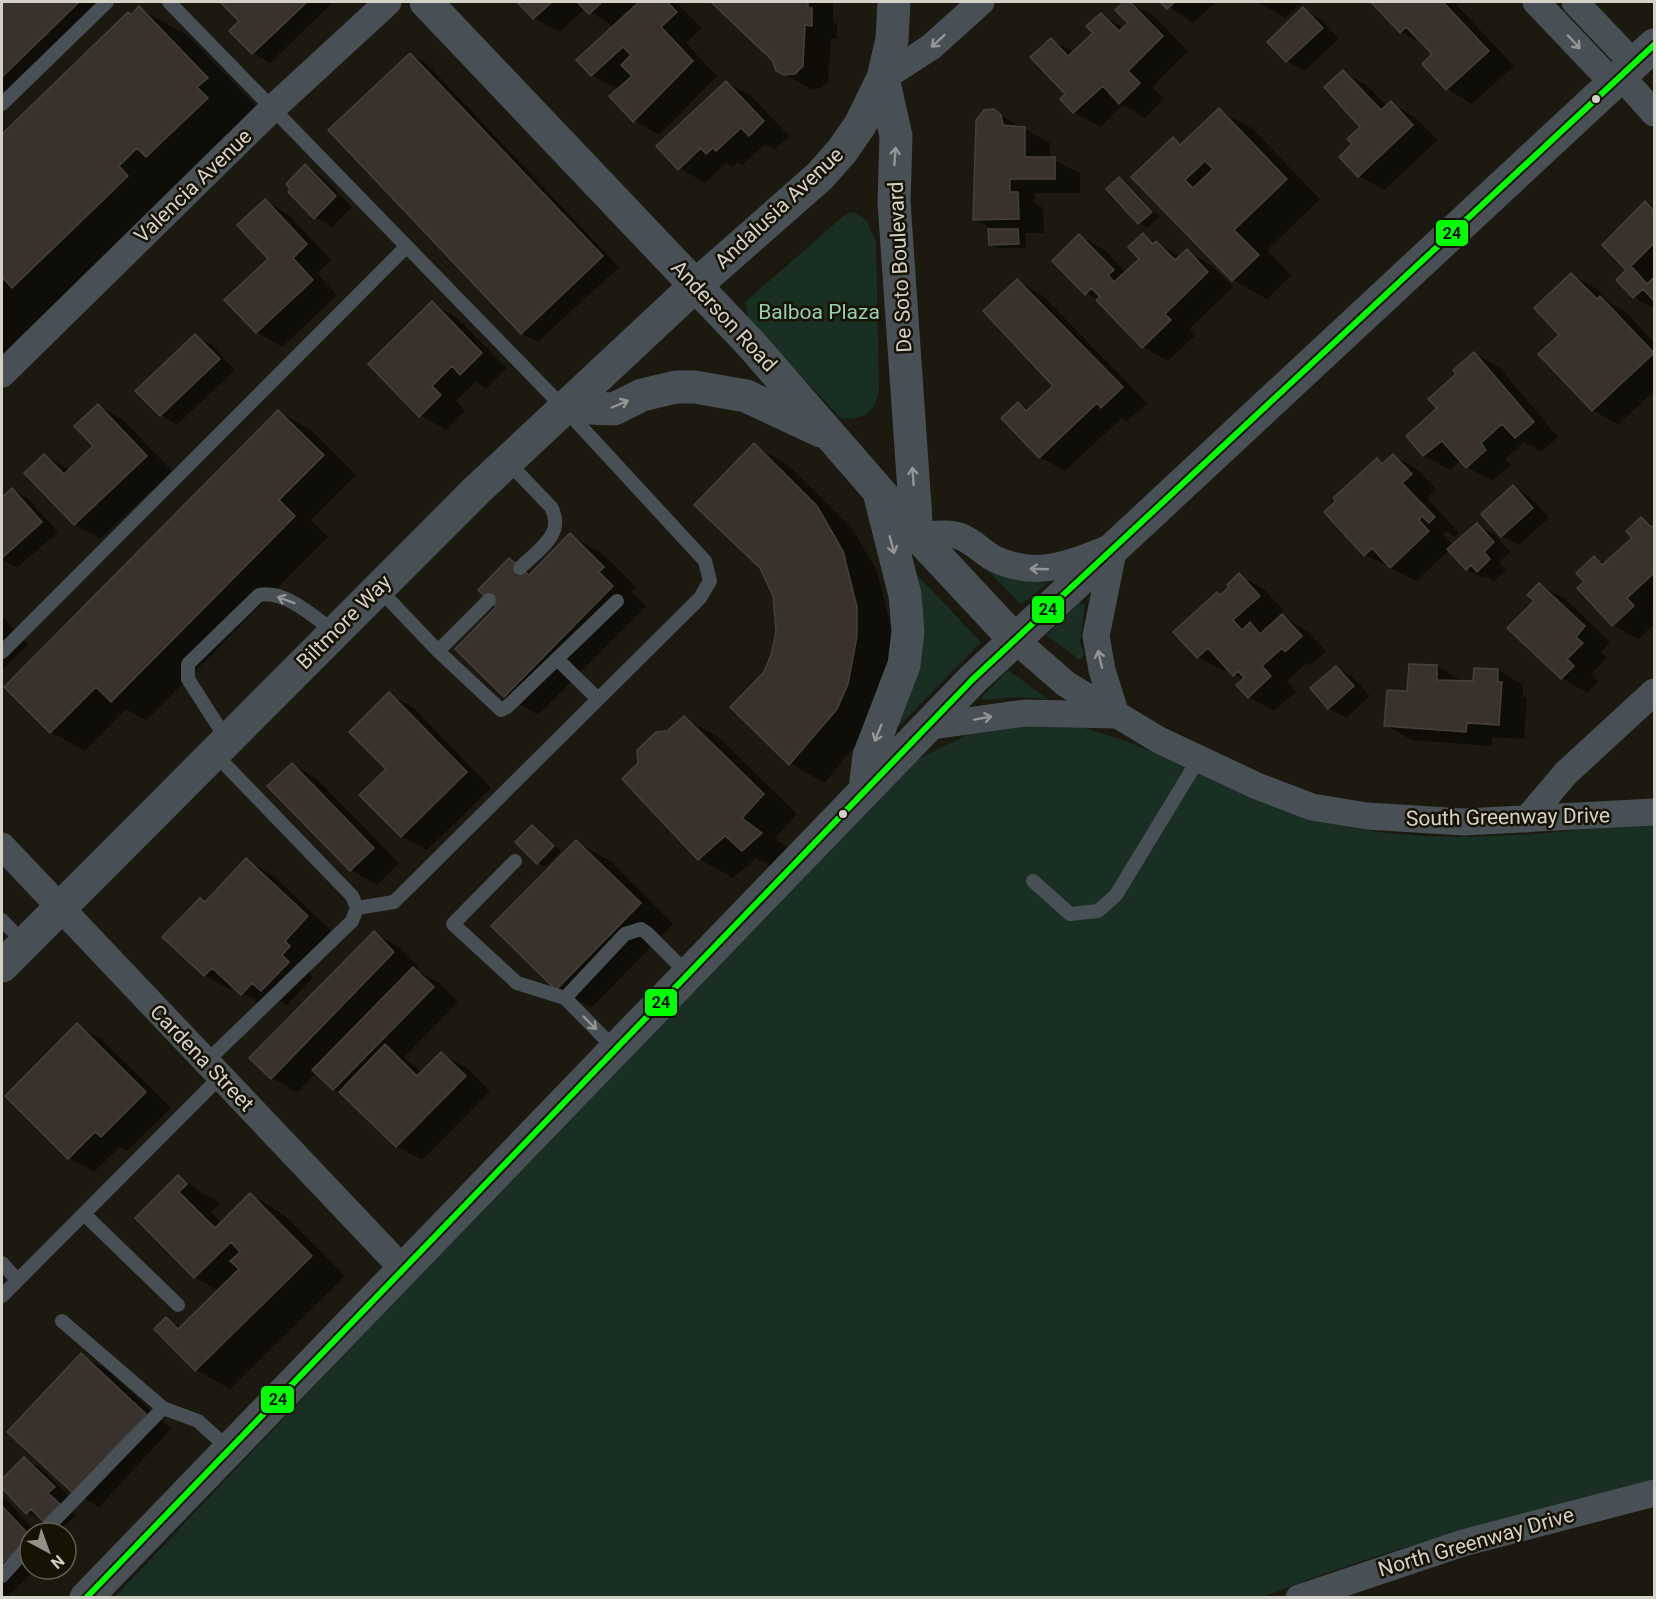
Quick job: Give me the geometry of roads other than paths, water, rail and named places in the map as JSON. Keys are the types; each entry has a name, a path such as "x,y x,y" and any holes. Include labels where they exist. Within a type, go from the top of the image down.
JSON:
{"street":[{"name":"Valencia Avenue","path":"2,374 273,108 388,2"},
{"name":"Anderson Road","path":"426,2 751,344 917,535 1014,639"},
{"name":"De Soto Boulevard","path":"894,2 892,39 883,78 896,136 894,202 917,535"},
{"path":"883,78 931,47 981,2"},
{"path":"1536,2 1631,67"},
{"path":"1575,2 1631,67 1654,113"},
{"path":"86,1598 865,790 1014,639 1631,67"},
{"name":"Andalusia Avenue","path":"695,286 820,176 842,151 872,105 883,78"},
{"name":"Biltmore Way","path":"13,954 507,461 695,286"},
{"path":"563,407 614,409 642,395 676,387 714,389 746,396 832,436"},
{"path":"865,790 869,756 904,665 908,631 905,595 878,489"},
{"path":"917,535 959,536 995,559 1011,565 1046,570 1065,567 1114,547"},
{"path":"926,728 1025,713 1116,715 1100,660 1096,636 1114,547"},
{"name":"South Greenway Drive","path":"1014,639 1066,684 1116,715 1198,759 1284,797 1340,812 1429,821 1527,819 1654,812"},
{"path":"1527,819 1566,773 1654,692"},
{"name":"Cardena Street","path":"2,846 403,1269"},
{"name":"North Greenway Drive","path":"1299,1598 1463,1543 1654,1493"}],"lane":[{"path":"2,104 107,2"},
{"path":"169,2 563,407 705,561 710,581 700,598 394,902 357,908"},
{"path":"2,652 406,247"},
{"path":"507,461 551,507 556,516 557,525 553,535 520,568"},
{"path":"378,588 438,651 501,710 507,707 617,601"},
{"path":"2,1296 84,1214 213,1070 352,921 357,908 352,896 220,746 188,679 188,664 259,595 267,594 294,603 335,632"},
{"path":"438,651 489,600"},
{"path":"557,659 598,699"},
{"path":"1033,881 1070,914 1098,911 1116,895 1198,759"},
{"path":"515,861 453,924 517,983 565,998 615,1049"},
{"path":"2,920 13,954"},
{"path":"565,998 625,934 633,930 647,933 688,974"},
{"path":"84,1214 178,1305"},
{"path":"2,1263 17,1280"},
{"path":"62,1321 163,1408 198,1421 229,1449"},
{"path":"54,1521 163,1408"},
{"path":"2,1576 18,1558"}],"park label":[{"name":"Balboa Plaza","path":"819,312"}]}
